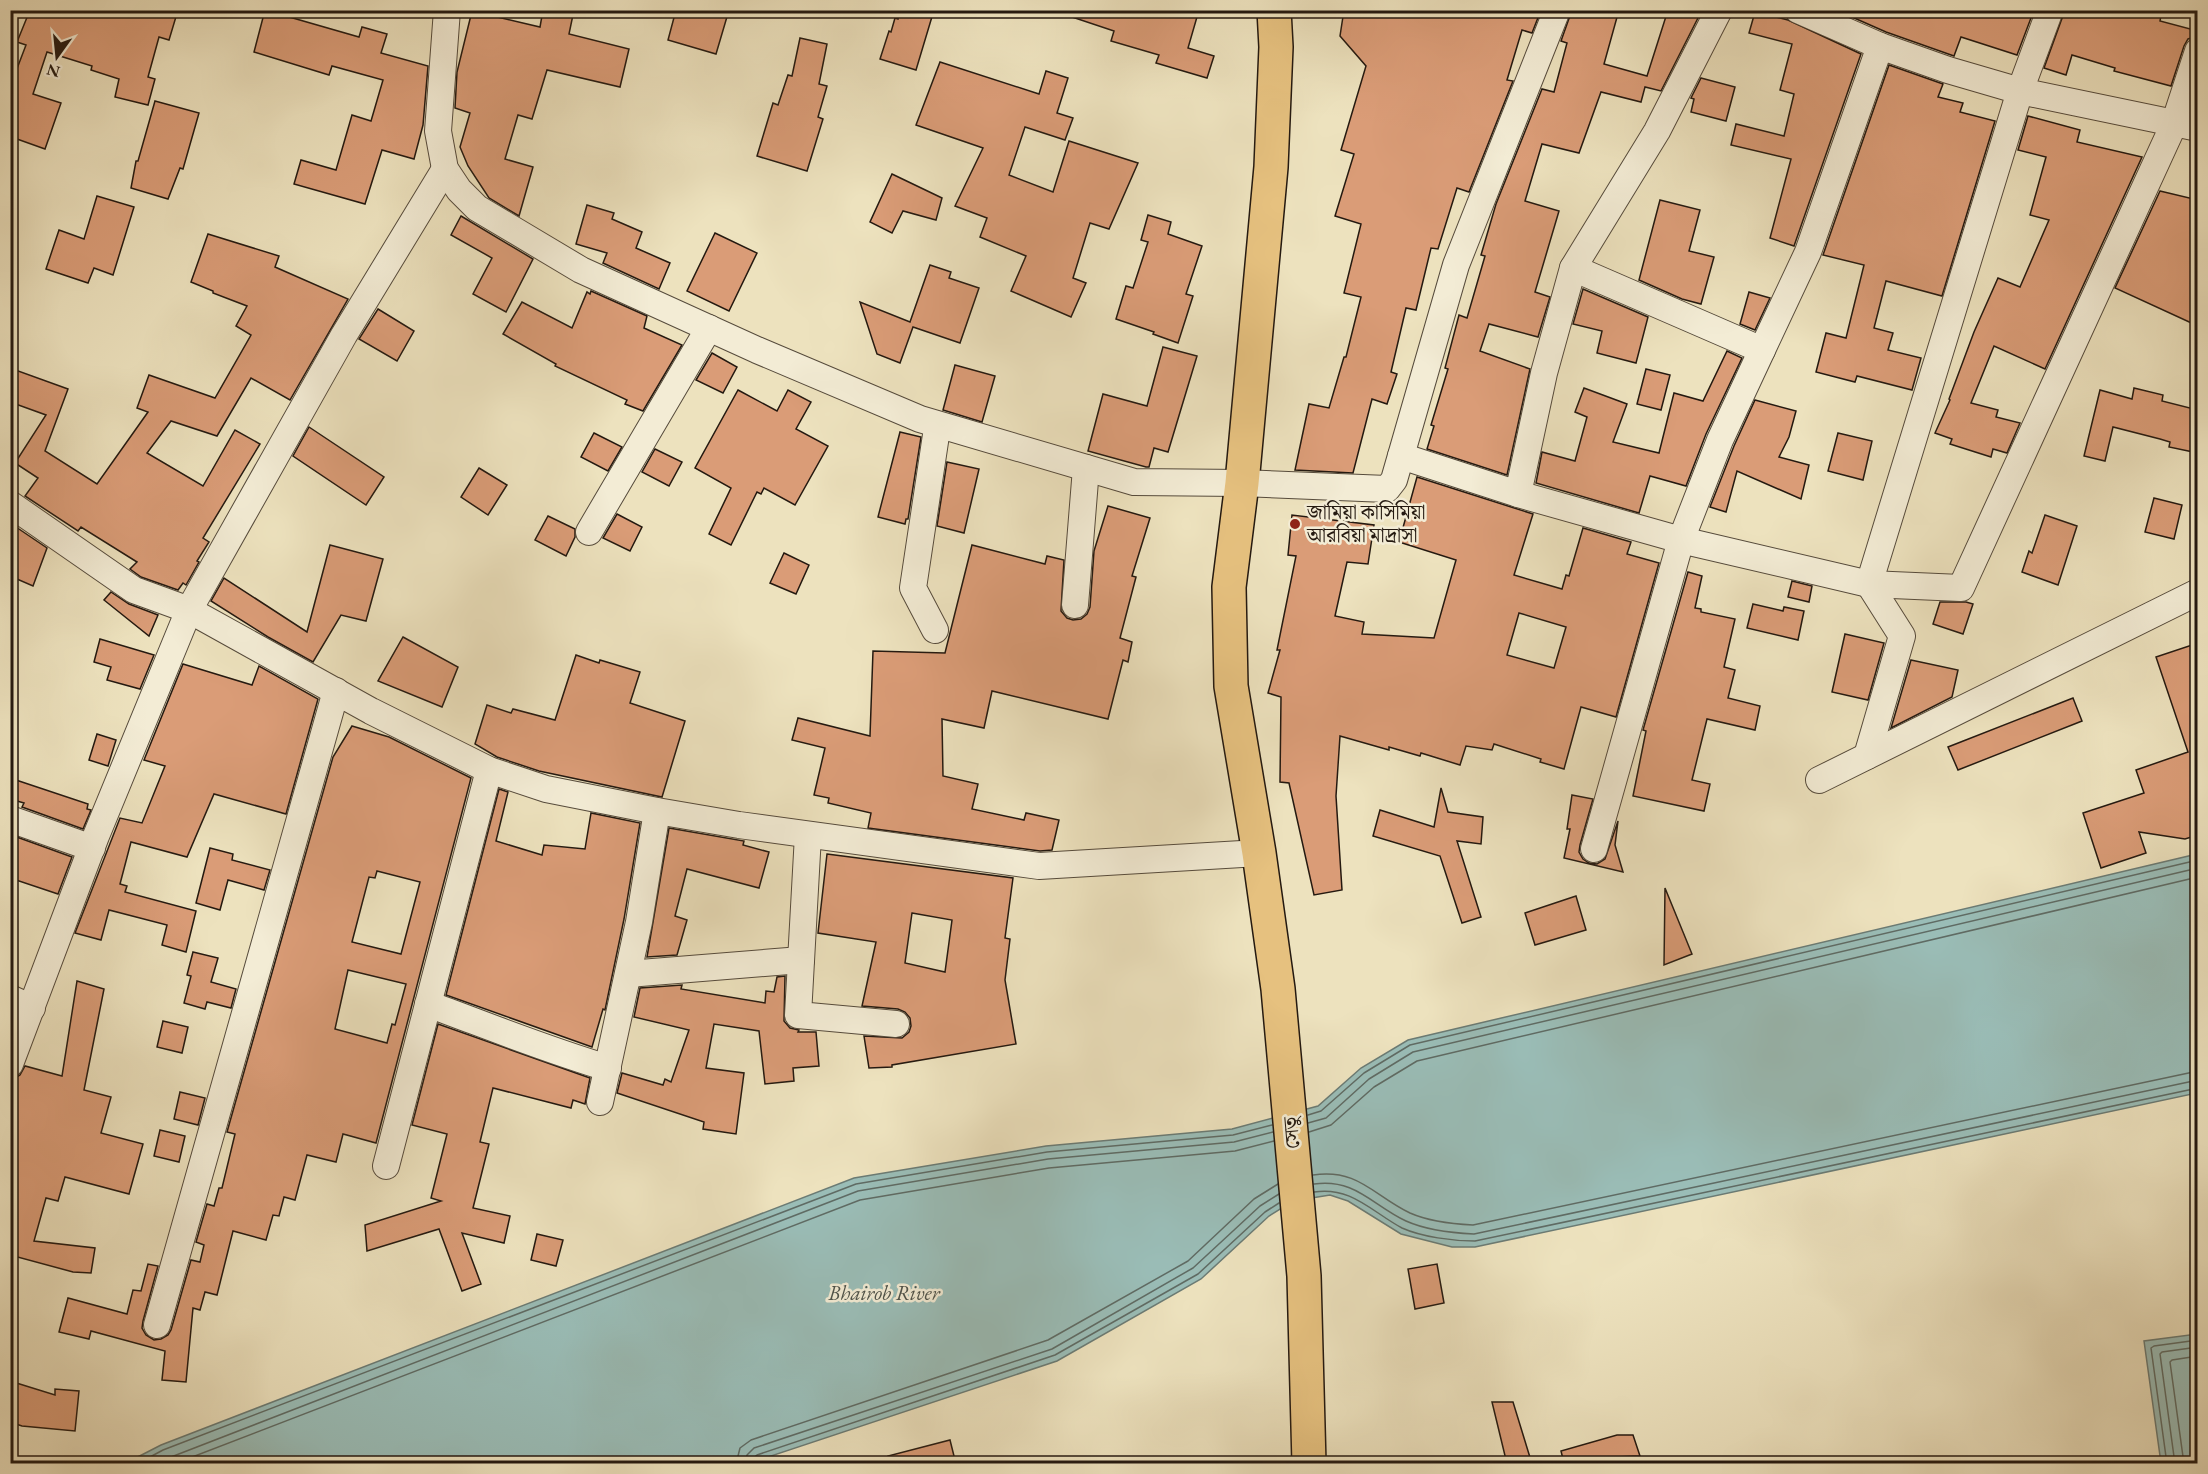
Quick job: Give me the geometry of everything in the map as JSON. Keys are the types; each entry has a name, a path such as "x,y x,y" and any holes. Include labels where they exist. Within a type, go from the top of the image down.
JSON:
{"highway":[{"name":"সেতু","path":"1274,10 1276,47 1271,168 1242,483 1229,587 1231,686 1259,853 1278,989 1304,1276 1308,1464"}],"street":[{"path":"447,10 438,131 445,169 459,190 477,208 581,270 920,419 1134,482 1242,483 1388,489 1392,485 1401,456 1456,266 1557,10"},
{"path":"1518,494 1544,373 1573,268 1657,131 1719,10"},
{"path":"1798,10 1880,46 1948,70 2020,91 2186,126"},
{"path":"1867,756 1902,636 1869,584 2020,91 2050,10"},
{"path":"1594,849 1681,540 1720,440 1808,252 1880,46"},
{"path":"1401,456 1518,494 1681,540 1869,584 1961,588 2186,126 2198,51"},
{"path":"10,1064 21,1003 92,848 189,610 344,335 445,169"},
{"path":"1573,268 1762,350"},
{"path":"589,532 709,328"},
{"path":"935,630 914,588 936,435"},
{"path":"1075,605 1086,468"},
{"path":"10,504 134,590 189,610 336,691 489,770 546,789 657,812 1039,866 1259,853"},
{"path":"1819,780 2198,592"},
{"path":"157,1325 336,691"},
{"path":"386,1166 489,770"},
{"path":"600,1101 639,922 657,812"},
{"path":"10,819 92,848"},
{"path":"808,835 798,1015 896,1024"},
{"path":"628,974 801,960"},
{"path":"428,1004 550,1051 608,1068"}],"water":[{"name":"Bhairob River","path":"2197,854 2197,1093 1475,1247 1452,1247 1401,1234 1348,1201 1330,1195 1293,1201 1269,1216 1201,1279 1057,1361 750,1463 124,1464 161,1445 854,1178 1046,1146 1232,1129 1318,1106 1361,1068 1408,1040"},
{"path":"2197,1334 2197,1463 2161,1463 2144,1341"}],"building":[{"path":"30,10 178,10 169,40 159,37 148,77 155,79 148,105 115,97 119,79 91,70 92,66 47,52 33,94 61,103 45,149 17,139 14,148 10,148 10,87 26,45 17,42"},
{"path":"265,10 359,37 362,27 387,34 381,53 428,66 423,125 414,159 382,150 365,204 294,184 301,160 336,170 352,115 371,121 383,80 332,66 329,75 254,52"},
{"path":"543,10 574,10 569,34 629,49 620,87 547,70 532,119 518,115 505,159 533,167 519,216 489,198 468,166 460,147 470,113 455,108 457,72 472,11 540,27"},
{"path":"676,10 729,10 716,54 668,40"},
{"path":"900,10 934,10 916,70 880,59 889,31 891,32 895,18 898,19"},
{"path":"1067,10 1199,10 1188,48 1214,56 1207,78 1156,63 1159,55 1111,41 1114,31 1066,15"},
{"path":"1344,10 1541,10 1532,33 1522,30 1507,80 1513,81 1469,192 1457,188 1438,249 1431,248 1416,310 1406,308 1391,372 1397,374 1387,404 1372,399 1353,473 1295,470 1309,404 1329,408 1344,357 1346,357 1361,297 1344,293 1361,224 1335,216 1354,154 1341,150 1366,66 1340,36"},
{"path":"1572,10 1619,10 1604,64 1647,76 1668,10 1702,10 1661,91 1645,87 1641,102 1601,92 1579,153 1542,144 1525,201 1559,211 1535,292 1550,297 1538,337 1489,324 1480,351 1530,369 1507,475 1427,449 1434,426 1431,425 1448,369 1445,368 1459,315 1467,318 1485,256 1481,255 1496,204 1542,89 1554,92 1567,43 1561,41"},
{"path":"1836,10 2034,10 2017,55 1961,37 1954,56 1886,32"},
{"path":"2065,10 2162,10 2160,21 2198,31 2198,36 2188,39 2184,46 2171,86 2114,71 2115,68 2072,55 2066,75 2044,68"},
{"path":"1755,12 1788,20 1861,54 1794,246 1770,238 1791,159 1731,145 1736,124 1784,136 1794,94 1780,90 1792,44 1749,33"},
{"path":"800,38 827,44 819,84 827,86 818,117 823,119 807,171 757,156 773,103 778,105 788,75 792,76"},
{"path":"940,62 1039,94 1046,71 1068,78 1057,113 1073,118 1065,140 1025,127 1009,175 1053,192 1069,141 1138,163 1109,229 1090,223 1073,278 1086,283 1071,317 1011,291 1026,256 980,237 987,218 955,206 983,148 916,125"},
{"path":"1889,65 1943,84 1938,97 1963,103 1960,112 1995,121 1942,296 1886,281 1874,328 1893,333 1888,350 1921,358 1912,390 1857,376 1855,382 1816,372 1826,333 1846,338 1864,265 1823,255"},
{"path":"1701,78 1735,87 1726,121 1691,112 1694,99 1691,98"},
{"path":"155,101 199,113 183,169 180,168 168,199 131,188 136,161 138,161"},
{"path":"2028,116 2080,130 2077,142 2142,157 2045,369 1994,346 1971,403 1998,410 1996,417 2020,423 2007,453 1993,449 1991,457 1950,444 1952,439 1935,433 1950,400 1974,332 1998,278 2020,287 2049,220 2030,215 2046,157 2018,150"},
{"path":"892,174 942,198 936,220 903,211 892,233 870,222"},
{"path":"2160,191 2198,200 2198,254 2192,276 2198,279 2198,326 2115,288"},
{"path":"97,196 134,207 113,275 94,268 88,283 46,269 59,230 84,239"},
{"path":"1660,200 1700,210 1689,251 1714,257 1701,304 1682,299 1639,280"},
{"path":"587,205 614,213 612,219 642,232 636,248 670,263 659,289 603,263 607,253 576,244"},
{"path":"1148,215 1171,222 1168,234 1202,246 1186,294 1193,296 1178,343 1116,319 1126,286 1133,288 1148,242 1141,240"},
{"path":"461,216 533,259 506,312 473,294 492,258 451,235"},
{"path":"715,233 757,253 729,311 687,291"},
{"path":"208,234 279,256 275,267 348,299 290,400 251,378 217,436 171,421 147,453 203,486 235,430 260,444 203,538 209,542 197,561 199,562 186,585 183,583 178,590 141,577 130,569 137,562 81,527 78,531 25,496 38,478 15,463 46,415 10,402 10,368 68,389 45,451 97,484 148,412 137,408 149,375 215,398 251,335 236,326 247,306 191,282"},
{"path":"930,265 951,272 949,278 979,288 960,343 913,327 900,363 877,354 860,302 910,322"},
{"path":"1583,289 1648,317 1636,363 1597,353 1602,331 1573,324"},
{"path":"591,291 647,316 644,328 682,345 643,411 625,404 627,400 555,366 556,364 503,334 522,302 572,328 587,292 590,294"},
{"path":"1749,292 1770,298 1755,330 1740,324"},
{"path":"378,309 414,331 397,361 359,339"},
{"path":"1163,347 1197,356 1168,452 1154,448 1149,467 1146,467 1088,451 1103,394 1147,406"},
{"path":"1727,351 1742,358 1706,434 1686,486 1650,476 1639,513 1536,483 1542,452 1575,461 1587,417 1575,412 1584,388 1627,404 1613,442 1659,453 1674,393 1703,401"},
{"path":"712,353 737,367 723,393 696,380"},
{"path":"955,365 995,376 982,422 943,410"},
{"path":"1646,369 1670,375 1661,410 1637,404"},
{"path":"2134,388 2163,395 2162,401 2198,410 2198,453 2169,447 2170,442 2113,427 2105,461 2084,456 2100,390 2132,399"},
{"path":"738,390 777,411 788,390 811,402 796,429 828,446 795,505 764,488 761,494 757,492 731,545 709,534 731,488 695,468"},
{"path":"1755,400 1796,411 1789,437 1779,457 1809,465 1801,499 1737,471 1726,512 1710,507 1734,446"},
{"path":"309,427 384,477 366,505 293,456"},
{"path":"900,432 921,437 908,519 905,524 878,517"},
{"path":"594,433 622,447 608,471 581,457"},
{"path":"1838,433 1872,441 1863,480 1828,471"},
{"path":"655,449 682,462 669,486 642,472"},
{"path":"947,462 979,469 964,533 937,526"},
{"path":"479,468 507,485 488,515 461,497"},
{"path":"1417,477 1533,514 1514,575 1562,589 1566,575 1569,576 1583,528 1631,542 1627,554 1659,563 1616,717 1581,707 1564,769 1494,744 1492,750 1466,746 1460,765 1421,753 1420,756 1389,747 1389,750 1340,736 1336,796 1342,890 1314,895 1289,783 1280,782 1281,697 1268,693 1280,650 1277,650 1296,556 1288,555 1292,515 1374,525 1368,564 1347,562 1335,616 1364,622 1362,634 1434,638 1456,560 1399,542","holes":["1519,613 1566,627 1554,668 1507,655"]},
{"path":"2154,498 2182,505 2174,539 2145,532"},
{"path":"1108,506 1150,518 1132,576 1136,577 1120,638 1132,642 1128,662 1123,660 1108,719 992,691 984,728 942,719 943,776 978,784 972,809 1024,820 1026,813 1059,820 1052,850 1040,851 868,828 871,813 828,803 829,798 814,795 825,748 792,740 798,718 870,736 873,651 945,653 972,545 1045,564 1047,556 1064,560 1061,611 1067,618 1081,619 1090,607 1094,551"},
{"path":"617,514 642,527 630,551 603,538"},
{"path":"2045,515 2077,526 2058,585 2022,572 2029,551 2032,553"},
{"path":"548,516 575,529 575,537 566,556 535,540"},
{"path":"10,523 47,548 33,586 10,576"},
{"path":"330,545 383,559 366,621 341,615 313,662 211,601 224,578 307,632"},
{"path":"784,553 809,565 796,594 770,583"},
{"path":"1688,572 1702,576 1695,608 1701,609 1701,612 1735,619 1724,667 1735,670 1728,698 1760,706 1755,730 1707,719 1692,780 1710,784 1704,811 1633,796 1646,731 1643,730"},
{"path":"1792,581 1812,586 1809,602 1788,597"},
{"path":"111,592 129,604 158,615 149,636 104,600"},
{"path":"1940,602 1973,604 1963,634 1933,624"},
{"path":"1753,604 1783,611 1784,607 1804,611 1798,640 1747,628"},
{"path":"1845,634 1884,643 1868,700 1832,692"},
{"path":"403,637 458,667 442,707 378,681"},
{"path":"100,639 154,655 140,689 107,680 111,667 94,662"},
{"path":"2198,643 2198,835 2185,839 2139,832 2146,853 2101,868 2083,813 2144,793 2136,770 2188,752 2156,657"},
{"path":"576,655 599,663 600,660 640,672 630,703 685,721 662,797 539,771 497,757 475,744 487,705 511,713 513,709 555,720"},
{"path":"1911,660 1958,670 1952,697 1891,728"},
{"path":"183,664 252,685 259,666 318,699 286,814 214,794 187,857 131,842 120,884 127,886 125,892 196,911 186,952 162,945 167,925 109,910 101,940 75,933 120,818 142,823 165,766 144,760"},
{"path":"2073,698 2082,721 1958,770 1948,747"},
{"path":"352,726 389,737 471,778 376,1143 343,1134 336,1162 307,1155 295,1200 284,1197 279,1216 273,1215 266,1240 233,1231 217,1295 205,1292 200,1310 193,1308 186,1382 162,1380 165,1351 91,1331 89,1339 59,1332 68,1298 127,1314 133,1290 141,1291 148,1264 158,1266 142,1328 146,1335 154,1340 168,1335 171,1330 191,1260 200,1262 204,1245 196,1242 207,1204 214,1206 219,1188 222,1188 235,1134 227,1132 333,757","holes":["377,871 420,882 401,954 352,942 369,877 375,878","348,970 406,984 395,1025 392,1024 387,1043 335,1029"]},
{"path":"97,734 116,740 108,766 89,760"},
{"path":"10,778 88,804 87,809 91,810 83,829 22,807 24,803 10,799"},
{"path":"1441,788 1448,812 1483,817 1481,844 1457,841 1481,917 1462,923 1440,856 1373,836 1380,810 1434,827"},
{"path":"499,789 508,792 496,841 542,855 544,845 585,849 591,813 640,823 624,919 605,1010 603,1009 592,1047 446,995"},
{"path":"1572,795 1593,799 1580,845 1579,852 1583,859 1597,864 1605,859 1618,821 1615,845 1623,872 1564,858 1570,829 1567,829"},
{"path":"669,828 744,841 743,845 769,852 759,888 687,869 675,916 687,920 677,955 647,957"},
{"path":"14,836 72,857 58,894 10,878 10,845"},
{"path":"210,848 233,854 232,860 270,870 264,890 228,880 220,910 196,903"},
{"path":"827,854 1013,878 1005,938 1010,939 1005,980 1016,1044 892,1065 892,1067 869,1068 864,1036 902,1038 909,1032 910,1018 898,1009 862,1006 876,942 818,933","holes":["912,913 952,920 945,972 905,963"]},
{"path":"1665,888 1692,954 1664,965"},
{"path":"1576,896 1586,930 1535,945 1525,913"},
{"path":"193,952 218,958 211,982 236,989 231,1008 207,1002 205,1009 184,1003 191,976 187,975"},
{"path":"785,976 784,1021 790,1028 799,1030 798,1032 816,1032 819,1066 793,1068 794,1081 765,1084 759,1031 714,1024 706,1068 744,1073 736,1134 703,1129 704,1122 617,1093 622,1073 663,1085 665,1079 671,1082 689,1030 634,1017 640,988 682,985 681,989 765,1003 766,991 774,992 777,977"},
{"path":"77,981 104,989 84,1090 111,1097 101,1133 143,1144 129,1194 65,1177 58,1201 46,1198 34,1241 95,1248 91,1273 73,1272 10,1255 10,1094 15,1078 20,1075 25,1066 62,1076"},
{"path":"163,1021 188,1027 182,1053 157,1047"},
{"path":"438,1024 590,1078 585,1104 573,1100 571,1108 493,1088 480,1142 489,1144 473,1208 510,1216 504,1243 462,1233 481,1284 462,1291 439,1229 367,1251 365,1225 441,1201 431,1198 447,1134 412,1125"},
{"path":"180,1092 205,1098 198,1125 174,1119"},
{"path":"160,1130 185,1136 179,1162 154,1156"},
{"path":"537,1234 563,1240 556,1266 531,1260"},
{"path":"1437,1264 1444,1303 1415,1309 1408,1269"},
{"path":"10,1381 55,1395 55,1389 79,1391 75,1431 22,1426 10,1422"},
{"path":"1492,1402 1513,1402 1532,1464 1507,1464"},
{"path":"1617,1435 1633,1435 1640,1456 1563,1459 1561,1451"},
{"path":"950,1440 956,1464 889,1464 888,1456"}],"place":[{"name":"জামিয়া কাসিমিয়া আরবিয়া মাদ্রাসা","path":"1295,524"}]}
